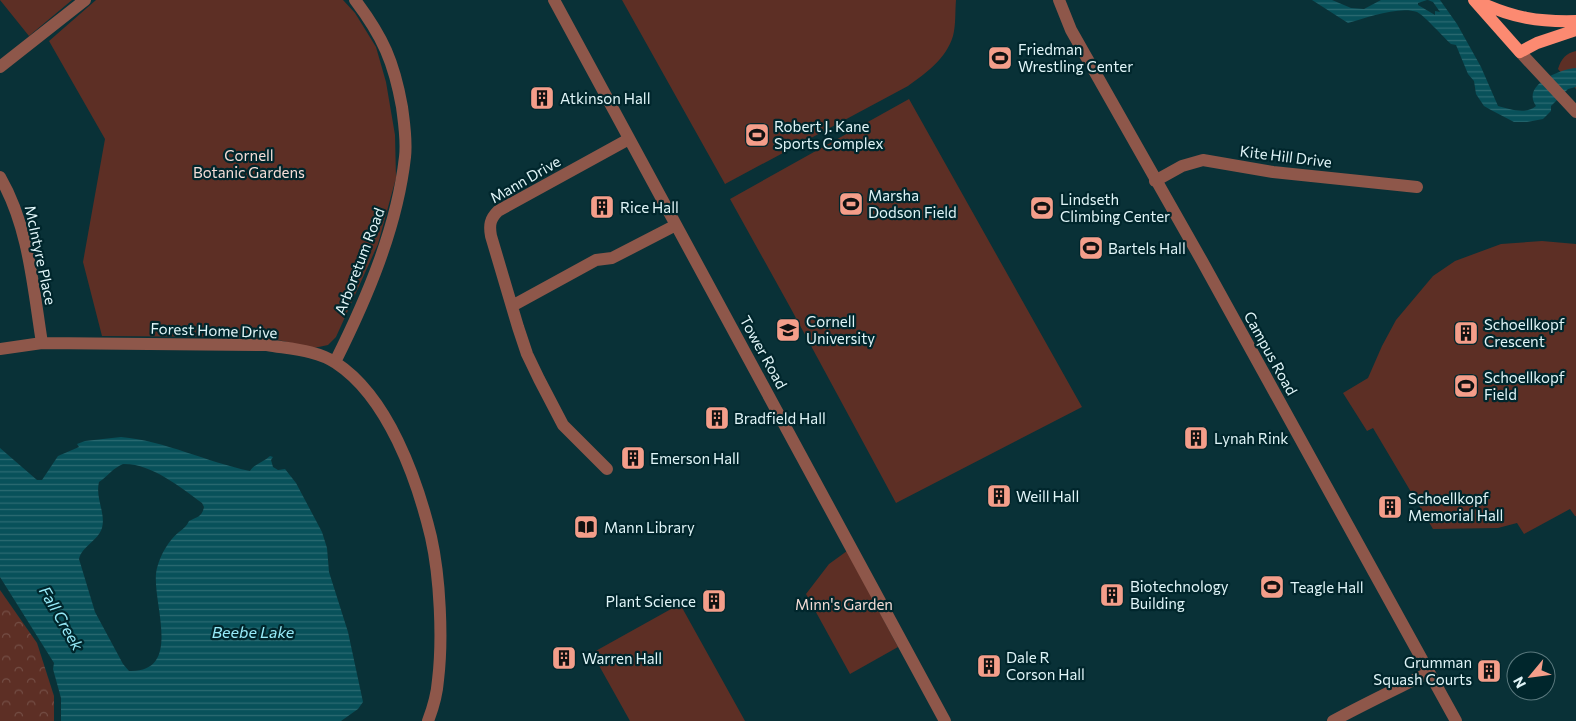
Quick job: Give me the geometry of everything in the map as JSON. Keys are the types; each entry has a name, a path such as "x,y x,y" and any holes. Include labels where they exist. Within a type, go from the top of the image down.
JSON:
{"main road":[{"path":"1475,0 1510,15 1546,20 1576,21"},
{"path":"1475,0 1520,52 1537,43 1576,30"}],"street":[{"path":"0,67 85,0"},
{"name":"Arboretum Road","path":"335,362 378,262 396,208 405,155 404,120 393,66 373,23 355,0"},
{"name":"Tower Road","path":"554,0 945,721"},
{"name":"Campus Road","path":"1059,0 1071,30 1202,261 1456,721"},
{"path":"1520,52 1574,111"},
{"name":"Mann Drive","path":"607,469 563,425 539,379 527,354 489,224 498,211 629,139"},
{"name":"Kite Hill Drive","path":"1155,181 1182,166 1203,160 1273,172 1417,186"},
{"name":"McIntyre Place","path":"2,185 21,224 42,344"},
{"path":"512,306 596,260 612,258 676,224"},
{"name":"Forest Home Drive","path":"0,349 42,344 267,345 298,350 335,362 365,389 380,408 401,448 420,499 431,538 436,566 440,627 438,681 435,700 428,721"},
{"path":"1333,721 1374,698 1428,673"}],"shaded area":[{"name":"Cornell University","path":"0,0 1576,0 1576,721 0,721"}],"green space":[{"path":"0,0 72,0 29,36"},
{"name":"Cornell Botanic Gardens","path":"96,0 343,0 355,13 376,47 386,82 395,135 396,178 378,244 336,337 328,345 314,348 278,340 232,337 102,336 83,262 105,139 49,41"},
{"name":"Robert J. Kane Sports Complex","path":"622,0 956,0 955,27 946,52 935,65 908,86 725,184"},
{"path":"1576,51 1576,89 1558,69 1564,57"},
{"path":"909,99 1082,407 896,503 730,199"},
{"name":"Schoellkopf Field","path":"1542,241 1576,244 1576,516 1570,509 1524,534 1517,523 1498,528 1433,529 1373,428 1367,431 1343,393 1368,378 1396,320 1433,276 1455,261 1501,244"},
{"name":"Minn's Garden","path":"847,551 898,647 850,674 806,594 829,564"},
{"path":"0,590 37,643 54,696 54,721 0,721"},
{"path":"680,604 745,721 630,721 592,653"}],"water":[{"path":"1312,0 1332,0 1351,8 1364,9 1381,0 1427,0 1418,3 1418,5 1435,15 1435,11 1440,12 1433,2 1428,0 1440,0 1457,24 1481,67 1498,106 1507,109 1522,111 1532,109 1536,106 1533,98 1534,91 1538,85 1561,71 1576,68 1576,87 1568,89 1551,106 1551,111 1543,119 1514,122 1484,106 1476,94 1474,81 1468,74 1456,45 1451,44 1417,12 1401,10 1348,23"},
{"name":"Beebe Lake","path":"121,437 138,439 250,471 270,456 273,457 271,460 273,467 278,470 285,469 296,483 322,532 327,548 329,572 348,632 363,702 358,709 341,721 61,721 61,698 53,669 54,663 0,577 0,448 37,480 42,480 58,456 79,447 77,444 85,441","holes":["123,464 144,467 165,477 202,503 204,507 200,515 189,521 171,539 157,568 156,581 161,647 156,660 146,668 129,671 123,664 95,612 79,559 83,550 100,533 102,528 103,517 98,494 99,482"]}],"place":[{"name":"Friedman Wrestling Center","path":"1000,58"},
{"name":"Atkinson Hall","path":"542,98"},
{"name":"Robert J. Kane Sports Complex","path":"757,135"},
{"name":"Marsha Dodson Field","path":"851,204"},
{"name":"Rice Hall","path":"602,207"},
{"name":"Lindseth Climbing Center","path":"1042,208"},
{"name":"Bartels Hall","path":"1091,248"},
{"name":"Cornell University","path":"788,330"},
{"name":"Schoellkopf Crescent","path":"1466,333"},
{"name":"Schoellkopf Field","path":"1466,386"},
{"name":"Bradfield Hall","path":"717,418"},
{"name":"Lynah Rink","path":"1196,438"},
{"name":"Emerson Hall","path":"633,458"},
{"name":"Weill Hall","path":"999,496"},
{"name":"Schoellkopf Memorial Hall","path":"1390,507"},
{"name":"Mann Library","path":"586,527"},
{"name":"Teagle Hall","path":"1272,587"},
{"name":"Biotechnology Building","path":"1112,595"},
{"name":"Plant Science","path":"714,601"},
{"name":"Warren Hall","path":"564,658"},
{"name":"Dale R Corson Hall","path":"989,666"},
{"name":"Grumman Squash Courts","path":"1489,671"}],"water label":[{"name":"Fall Creek","path":"62,618"}]}
